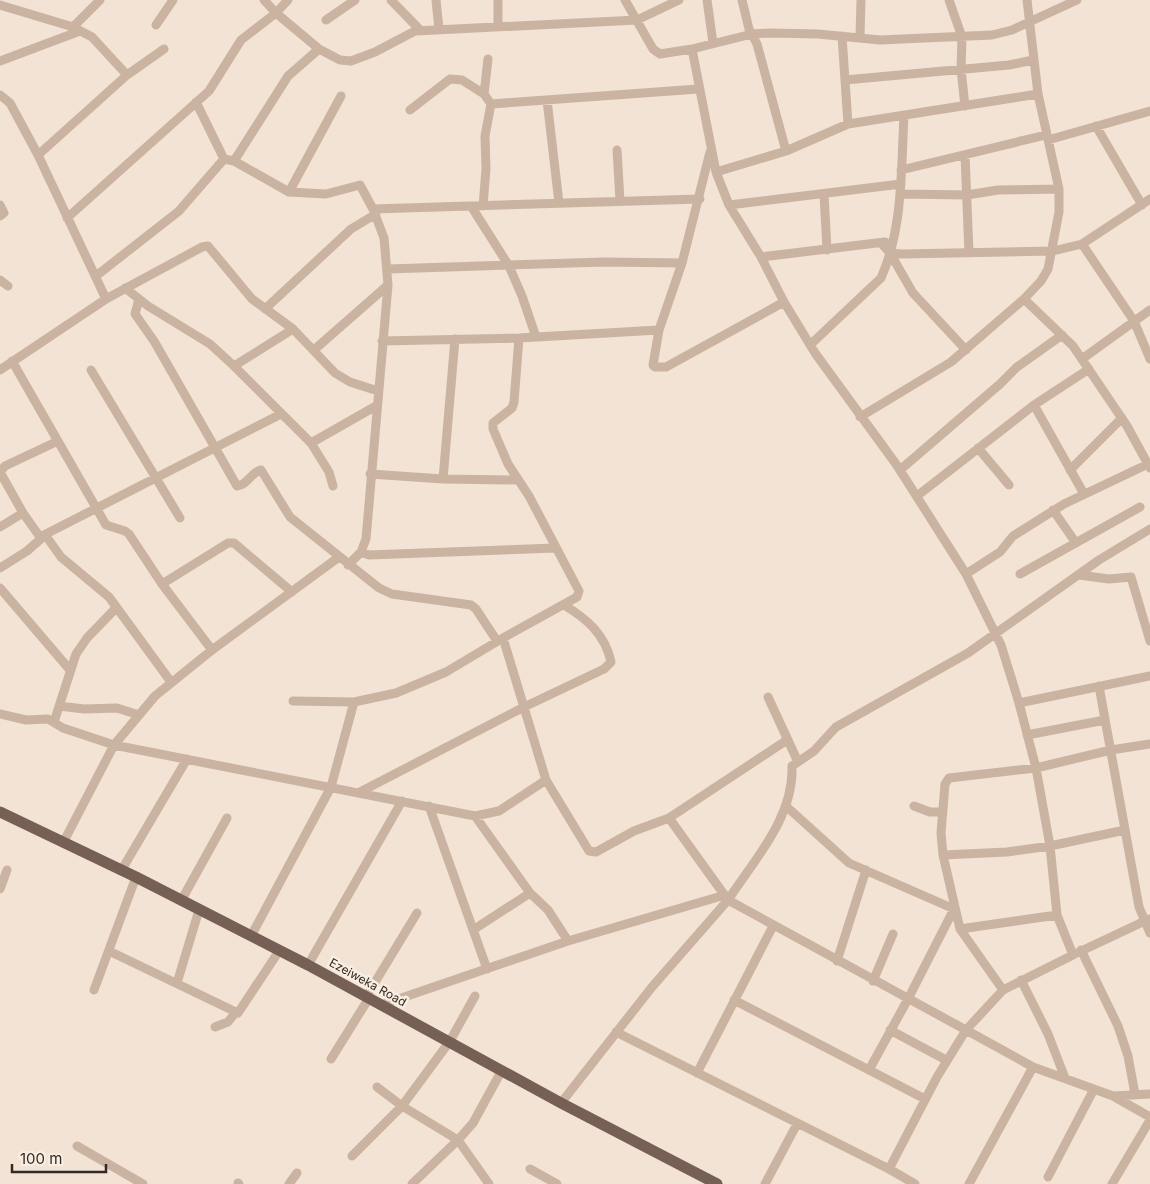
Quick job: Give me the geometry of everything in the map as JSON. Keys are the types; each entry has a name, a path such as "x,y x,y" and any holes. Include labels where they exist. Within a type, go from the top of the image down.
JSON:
{"main road":[{"name":"Ezeiweka Road","path":"0,812 308,965 561,1103 717,1184"}],"street":[{"path":"0,62 76,29 100,0"},
{"path":"156,25 173,0"},
{"path":"264,0 276,13 319,49 340,60 351,61 362,58 420,30 636,20 679,0"},
{"path":"67,218 196,102 218,80 241,40 276,13 288,0"},
{"path":"326,20 354,0"},
{"path":"391,0 420,30"},
{"path":"436,0 439,30"},
{"path":"498,0 498,26"},
{"path":"625,0 656,52 660,54 692,49 752,34 842,36 880,40 962,38 998,33 1028,23 1077,0"},
{"path":"707,0 713,43"},
{"path":"742,0 752,34 757,44 786,151"},
{"path":"860,37 861,0"},
{"path":"949,0 962,38 961,69 965,106"},
{"path":"860,418 951,362 1024,299 1041,281 1048,269 1060,212 1059,190 1038,94 1026,0"},
{"path":"0,4 16,4 76,29 101,44 127,75"},
{"path":"842,36 848,124"},
{"path":"38,154 127,75 164,49"},
{"path":"96,276 179,211 229,160 288,76 319,49"},
{"path":"692,49 710,149 728,206 761,257 784,302 810,345 860,418 900,470 966,574 994,633 1019,702 1036,768 1050,846 1057,915 1073,955"},
{"path":"484,94 488,59"},
{"path":"845,80 1033,60"},
{"path":"410,110 450,79 462,80 484,94 490,104 485,136 486,169 483,206"},
{"path":"490,104 698,89"},
{"path":"716,172 786,151 848,124 1038,94"},
{"path":"0,95 10,103 38,154 106,299"},
{"path":"289,192 341,96"},
{"path":"547,100 559,203"},
{"path":"196,102 229,160 289,192 326,194 360,185 374,212 384,238 388,285 370,474 366,540 361,552 348,565"},
{"path":"901,170 1096,126 1150,111"},
{"path":"810,345 881,278 890,253 900,189 904,116"},
{"path":"890,253 1053,251 1082,244 1146,202 1096,126"},
{"path":"710,149 700,199 682,263 658,330 652,360 655,367 666,367 784,302"},
{"path":"616,150 620,201"},
{"path":"965,155 969,253"},
{"path":"728,206 824,194 900,189 967,195 998,190 1059,190"},
{"path":"824,194 826,250"},
{"path":"265,309 374,212 470,206 700,199"},
{"path":"0,206 4,212 0,216"},
{"path":"470,206 509,266 536,337"},
{"path":"761,257 892,242"},
{"path":"880,243 890,253 913,293 966,350"},
{"path":"1082,244 1134,321 1150,359"},
{"path":"0,370 106,299 202,246 208,246 252,299 292,329 342,379 378,391"},
{"path":"388,269 604,262 682,263"},
{"path":"314,350 388,285"},
{"path":"125,288 210,344 234,366 311,443 329,472 333,486"},
{"path":"139,299 135,314 154,341 237,486 243,484 261,470 284,510 348,565 387,593 471,605 476,609 500,639 524,707 546,780 589,851 596,852 634,831 669,818 787,740"},
{"path":"966,574 1000,552 1013,536 1053,510 1084,494 1149,466 1122,418 1082,359 1062,335 1024,299"},
{"path":"1082,359 1150,310"},
{"path":"234,366 292,329"},
{"path":"382,341 519,338 658,330"},
{"path":"900,470 994,390 1017,367 1062,335"},
{"path":"293,701 354,702 396,693 446,672 500,639 577,598 579,591 529,496 508,464 493,429 493,423 512,408 514,402 519,338"},
{"path":"443,479 455,339"},
{"path":"12,362 109,528 125,531 129,534 162,584 212,650"},
{"path":"917,496 1034,405 1089,369"},
{"path":"92,370 180,518"},
{"path":"1034,405 1084,494"},
{"path":"311,443 376,406"},
{"path":"0,568 27,551 44,536 281,414"},
{"path":"1070,470 1122,418"},
{"path":"44,536 38,536 23,513 4,490 0,472 1,469 58,441"},
{"path":"978,448 1009,485"},
{"path":"370,474 443,479 518,480"},
{"path":"1020,574 1140,507"},
{"path":"1053,510 1076,543"},
{"path":"0,527 23,513"},
{"path":"561,1103 726,897 786,807 791,791 792,766 814,751 836,727 968,653 1098,560 1150,529"},
{"path":"44,536 61,557 109,597 171,682"},
{"path":"162,584 228,543 234,543 292,592"},
{"path":"361,552 370,555 555,548"},
{"path":"63,843 114,745 155,696 212,650 339,557"},
{"path":"1079,575 1109,579 1130,577 1150,641"},
{"path":"0,588 70,670"},
{"path":"360,792 524,707 604,669 611,662 608,651 597,629 582,616 564,605"},
{"path":"54,722 76,654 87,638 116,608"},
{"path":"1019,702 1150,676"},
{"path":"1099,686 1139,907 1147,920 1150,933"},
{"path":"768,697 798,762"},
{"path":"251,936 331,787 354,702"},
{"path":"58,706 84,709 117,708 139,715"},
{"path":"0,714 26,720 38,718 54,722 63,728 114,745 475,816 499,811 546,780"},
{"path":"1027,735 1105,720"},
{"path":"1003,990 960,929 954,909 943,855 945,784 949,778 1036,768 1111,750 1150,744"},
{"path":"121,871 187,759"},
{"path":"308,965 402,801"},
{"path":"429,806 487,969"},
{"path":"914,806 930,812 943,812"},
{"path":"786,807 850,862 954,909"},
{"path":"475,816 530,893 548,910 568,941"},
{"path":"181,901 227,818"},
{"path":"669,818 726,897 773,926 1033,1067 1113,1096 1150,1119 1112,1184"},
{"path":"943,855 1007,852 1050,846 1125,830"},
{"path":"0,889 7,870"},
{"path":"837,961 866,870"},
{"path":"94,990 136,878"},
{"path":"473,930 530,893"},
{"path":"381,1005 568,941 726,897"},
{"path":"869,1070 954,909"},
{"path":"177,983 199,910"},
{"path":"331,1059 418,914"},
{"path":"960,929 1057,915"},
{"path":"889,1169 946,1060 966,1030 1003,990 1081,950 1147,920"},
{"path":"697,1073 773,926"},
{"path":"873,981 893,934"},
{"path":"1081,950 1118,1026 1128,1056 1135,1094"},
{"path":"109,951 235,1013"},
{"path":"215,1027 228,1022 235,1013 240,1011 279,951"},
{"path":"1021,980 1048,1034 1065,1078"},
{"path":"352,1156 402,1106 450,1041 475,996"},
{"path":"734,1000 925,1099"},
{"path":"890,1030 946,1060"},
{"path":"616,1032 889,1169 915,1184"},
{"path":"969,1184 1033,1067"},
{"path":"412,1184 473,1123 502,1070"},
{"path":"377,1087 402,1106 458,1140 489,1184"},
{"path":"1048,1177 1094,1089"},
{"path":"1113,1096 1150,1094"},
{"path":"765,1184 797,1124"},
{"path":"77,1146 143,1184"},
{"path":"530,1169 557,1184"},
{"path":"289,1184 297,1173"}]}
